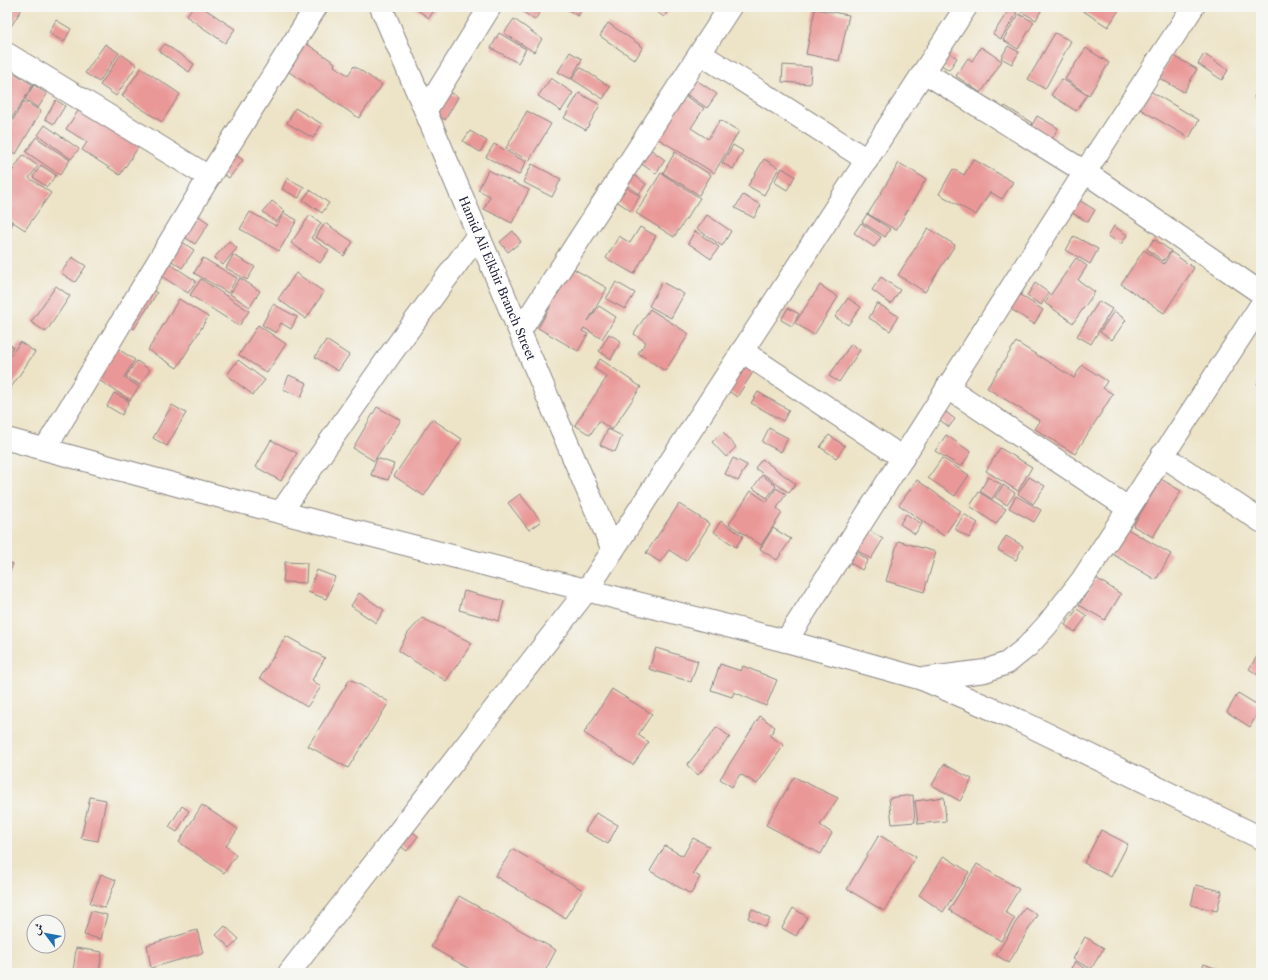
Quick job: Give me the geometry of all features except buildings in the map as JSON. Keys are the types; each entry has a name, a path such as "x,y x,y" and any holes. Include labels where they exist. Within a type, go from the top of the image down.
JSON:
{"street":[{"path":"45,449 209,177 316,7"},
{"name":"Hamid Ali Elkhir Branch Street","path":"381,7 613,550"},
{"path":"426,110 490,7"},
{"path":"520,331 701,54 730,7"},
{"path":"289,973 587,590 966,7"},
{"path":"786,641 1085,172 1193,7"},
{"path":"7,54 209,177"},
{"path":"701,54 866,160"},
{"path":"924,72 1085,172 1261,293"},
{"path":"281,512 390,355 478,235"},
{"path":"922,679 985,671 1007,663 1027,648 1082,580 1261,305"},
{"path":"742,351 902,458"},
{"path":"947,387 1128,508"},
{"path":"7,439 232,500 786,641 922,679 1020,721 1261,838"},
{"path":"1162,456 1261,521"}]}
